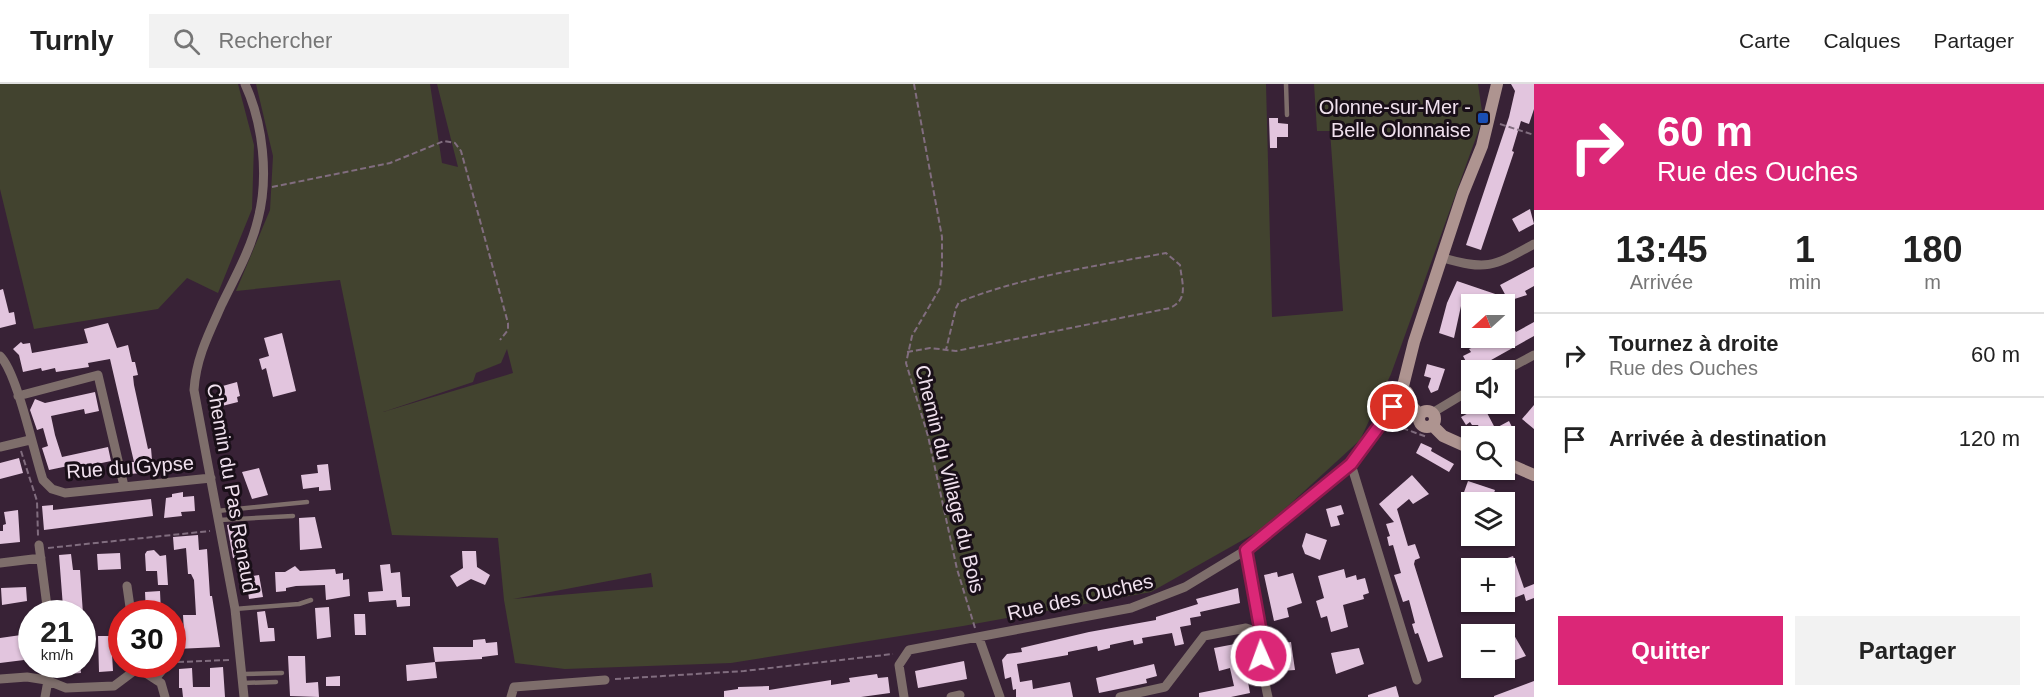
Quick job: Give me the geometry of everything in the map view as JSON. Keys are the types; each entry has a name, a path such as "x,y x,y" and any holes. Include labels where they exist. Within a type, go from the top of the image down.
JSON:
{"street":[{"name":"Chemin du Pas Renaud","path":"244,697 235,609 194,390 195,369 199,353 249,246 258,219 263,186 255,108 245,84"},
{"path":"1409,403 1402,407 1395,404 1394,395 1402,390 1407,365 1463,193 1476,165 1497,84"},
{"path":"1443,258 1468,265 1489,266 1534,244"},
{"path":"1515,365 1534,355"},
{"name":"Rue du Gypse","path":"0,356 5,361 18,396 43,480 52,489 65,493 211,478"},
{"path":"18,396 99,375 124,486"},
{"path":"1402,390 1409,393 1409,403"},
{"path":"1428,418 1461,396"},
{"path":"1409,403 1428,418 1443,436 1461,444"},
{"name":"Rue des Ouches","path":"905,653 909,650 1131,608 1150,602 1210,574 1246,550 1351,464 1395,404"},
{"path":"0,447 30,440"},
{"path":"1351,464 1417,680"},
{"path":"1515,467 1534,475"},
{"path":"0,563 40,550 46,600"},
{"path":"1246,550 1261,633 1261,670 1268,697"},
{"path":"127,586 129,600"},
{"path":"1120,697 1165,687 1204,636 1246,628 1261,633"},
{"path":"979,638 1000,697"},
{"path":"904,697 899,665 905,653"},
{"path":"0,680 27,677 46,680 66,688 114,686 123,678"},
{"path":"154,678 163,686 165,697"},
{"path":"45,697 46,680"},
{"path":"511,697 514,687 605,680"}],"lane":[{"path":"1286,84 1287,115"},
{"path":"219,520 306,502"},
{"path":"219,520 293,516"},
{"path":"235,609 299,604 311,600"},
{"path":"243,679 282,673"},
{"path":"243,679 276,682"}],"path":[{"name":"Chemin du Village du Bois","path":"914,84 942,237 942,267 935,299 912,336 906,363 935,464 957,569 979,638"},
{"path":"1488,121 1534,135"},
{"path":"263,186 276,188 390,164 444,141 455,143 461,151 508,322 508,330 500,340"},
{"path":"907,352 930,348 946,350 956,351 1170,308 1180,303 1184,297 1180,265 1166,253 1018,281 970,297 959,302 956,308 946,350"},
{"path":"18,443 37,501 40,550 219,520"},
{"path":"605,680 744,671 905,653"},
{"path":"186,662 241,659"}],"green space":[{"path":"0,84 238,84 254,145 252,209 218,293 187,278 158,309 34,329 0,189"},
{"path":"256,84 430,84 442,163 458,167 437,84 1266,84 1272,317 1343,311 1330,131 1317,131 1314,84 1478,84 1483,118 1391,374 1360,440 1264,528 1151,592 963,626 731,663 565,669 515,663 504,600 498,538 392,535 340,280 236,291 270,210 273,156","holes":["507,349 513,373 383,412 473,382 476,373 501,363","651,573 653,587 513,599"]}],"building":[{"path":"1511,84 1534,84 1534,109 1529,124 1521,121 1512,151 1514,152 1481,250 1466,245 1509,117 1515,91"},
{"path":"1269,118 1278,118 1278,123 1288,124 1288,137 1277,137 1277,148 1270,148"},
{"path":"1530,209 1534,224 1519,232 1512,219"},
{"path":"1534,267 1534,286 1525,291 1527,295 1515,299 1515,294 1505,294 1500,285"},
{"path":"1457,281 1495,294 1461,294 1461,306 1454,338 1439,333 1447,303"},
{"path":"3,289 9,313 14,312 16,324 0,328 0,290"},
{"path":"1534,322 1534,336 1515,347 1515,330 1516,332"},
{"path":"108,323 117,348 128,345 132,362 135,362 138,375 133,376 134,385 148,449 151,448 153,472 130,474 128,462 134,462 110,359 88,363 89,367 56,372 55,368 42,371 41,368 23,372 19,355 13,349 21,342 30,343 32,353 88,343 84,329"},
{"path":"282,333 296,391 273,397 266,368 262,370 259,359 269,356 264,338"},
{"path":"1513,348 1491,360 1465,360 1463,356 1471,352 1469,349"},
{"path":"1427,364 1445,369 1438,390 1431,393 1428,387 1431,378 1424,376"},
{"path":"237,382 240,396 237,397 238,402 222,406 219,387"},
{"path":"95,392 99,411 85,414 84,409 51,416 55,435 62,457 108,447 111,461 69,470 68,466 49,470 42,448 48,446 43,428 37,430 30,410 35,399 45,403"},
{"path":"1534,405 1534,429 1522,419"},
{"path":"1467,414 1488,414 1494,426 1472,425 1470,422 1466,425 1461,417"},
{"path":"1509,421 1512,426 1500,426"},
{"path":"1421,443 1454,464 1449,472 1416,453"},
{"path":"19,458 23,473 0,479 0,463"},
{"path":"328,464 331,490 319,491 319,487 303,489 301,475 318,473 317,465"},
{"path":"259,468 268,495 252,499 242,472"},
{"path":"1412,475 1429,494 1413,504 1409,499 1397,509 1408,546 1415,544 1420,558 1415,560 1414,564 1443,657 1428,662 1418,633 1415,634 1412,624 1415,623 1409,600 1403,602 1394,575 1401,573 1393,545 1389,546 1387,537 1390,536 1386,524 1394,522 1379,504"},
{"path":"1468,481 1495,490 1494,492 1464,492"},
{"path":"183,492 183,497 194,496 195,511 181,512 182,516 164,518 166,498"},
{"path":"151,499 153,516 44,530 42,506 53,505 53,510"},
{"path":"1341,505 1344,514 1337,516 1340,525 1331,527 1326,509"},
{"path":"18,510 20,542 0,544 0,531 3,531 3,525 6,524 4,512"},
{"path":"315,517 322,548 300,550 299,518"},
{"path":"238,523 244,556 233,558 227,525"},
{"path":"1306,533 1327,540 1320,560 1305,554 1302,546"},
{"path":"198,535 199,550 207,549 210,596 212,596 220,647 186,649 186,615 196,615 194,580 191,574 188,574 186,548 174,550 173,537"},
{"path":"154,550 160,556 166,555 168,585 158,585 157,571 146,571 145,554 147,551"},
{"path":"462,551 476,551 477,567 490,575 485,585 471,579 457,587 450,576 463,568"},
{"path":"120,553 121,569 98,570 97,554"},
{"path":"71,554 73,570 80,570 82,600 62,600 59,555"},
{"path":"1515,562 1524,588 1534,584 1534,598 1526,601 1524,594 1515,598"},
{"path":"390,564 391,573 400,572 402,597 410,597 410,606 397,607 396,600 369,602 368,592 383,591 380,565"},
{"path":"295,566 300,571 335,569 336,574 343,573 343,580 349,579 350,596 326,600 325,585 296,586 286,588 286,591 276,592 275,572 285,572"},
{"path":"1344,569 1346,578 1356,575 1357,580 1365,578 1369,593 1363,595 1364,599 1343,605 1348,627 1331,632 1327,616 1321,618 1316,601 1324,598 1318,576"},
{"path":"1277,572 1278,577 1293,573 1302,603 1287,608 1289,617 1274,621 1264,575"},
{"path":"259,575 263,597 249,599 246,577"},
{"path":"26,587 27,600 2,605 1,588"},
{"path":"1238,588 1240,603 1200,612 1201,616 1190,618 1191,625 1180,627 1184,644 1175,646 1172,633 1142,638 1143,643 1134,645 1133,640 1110,645 1110,648 1098,651 1097,646 1068,652 1068,655 1017,664 1020,682 1032,680 1033,689 1070,682 1073,697 1016,697 1016,689 1013,690 1011,677 1005,679 1002,660 1007,654 1022,652 1021,648 1089,632 1156,620 1156,617 1198,604 1196,599"},
{"path":"160,591 160,600 145,600 145,592"},
{"path":"329,607 331,637 317,639 315,608"},
{"path":"265,611 268,628 274,628 275,641 260,642 257,612"},
{"path":"354,614 365,614 366,635 355,635"},
{"path":"18,635 18,661 0,663 0,638"},
{"path":"98,636 108,636 108,671 99,672"},
{"path":"1515,637 1526,656 1515,660"},
{"path":"485,639 486,643 497,642 498,655 482,657 482,659 435,662 433,647 473,647 473,640"},
{"path":"1291,642 1295,670 1281,671 1277,644"},
{"path":"1235,644 1240,666 1245,665 1250,693 1231,697 1199,697 1199,693 1234,686 1230,668 1219,671 1214,648"},
{"path":"1359,648 1364,664 1336,674 1331,653"},
{"path":"288,656 305,656 306,683 318,682 319,697 290,696"},
{"path":"964,661 967,679 918,688 915,671"},
{"path":"435,662 437,678 407,681 406,665"},
{"path":"1154,664 1157,676 1146,679 1147,683 1099,693 1096,678"},
{"path":"223,667 225,697 183,697 182,688 179,688 179,678 186,678 186,668 192,668 193,687 210,687 210,668"},
{"path":"877,674 878,678 888,677 890,693 861,697 724,697 724,691 738,689 738,687 769,686 769,690 831,680 831,685 850,682 849,678"},
{"path":"340,676 340,686 326,686 326,677"},
{"path":"1534,681 1534,697 1494,697 1494,696"},
{"path":"1396,686 1399,697 1368,697 1368,695"}],"place":[{"name":"Olonne-sur-Mer - Belle Olonnaise","path":"1483,118"}],"route":[{"path":"1261,656 1261,633 1246,550 1351,464 1393,407"}]}
